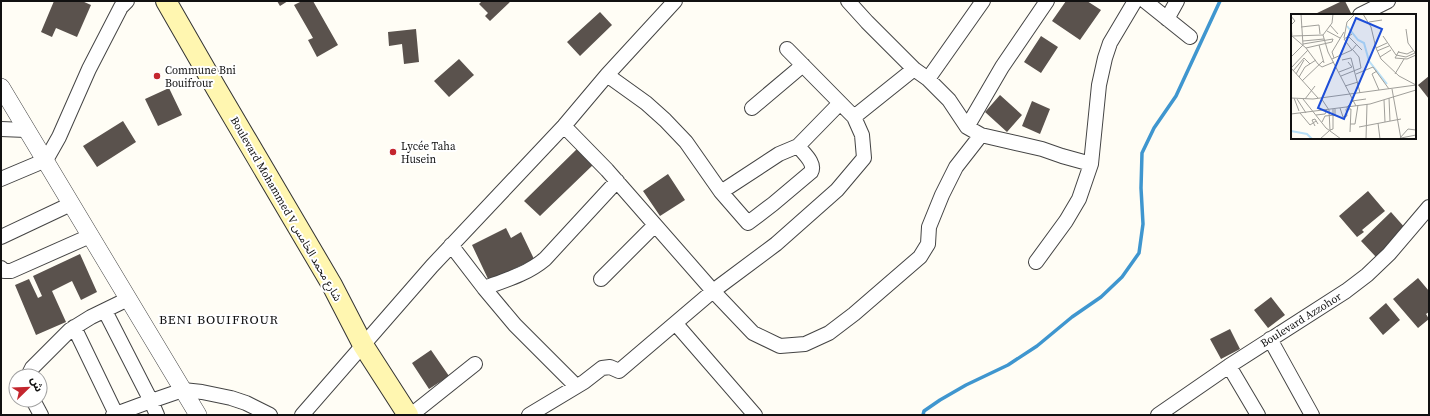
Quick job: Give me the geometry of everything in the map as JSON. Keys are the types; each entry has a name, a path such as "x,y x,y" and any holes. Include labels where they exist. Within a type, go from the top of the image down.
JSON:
{"main road":[{"name":"Boulevard Mohammed V شارع محمد الخامس","path":"166,1 332,285 363,345 408,415"}],"street":[{"path":"1,179 46,160 59,137 120,7 127,1"},
{"path":"302,415 451,245 564,126 675,1"},
{"path":"848,1 914,69 928,79 949,100 967,127 980,135 1042,149 1091,164"},
{"path":"928,79 983,1"},
{"path":"1036,262 1066,221 1079,199 1091,164 1099,85 1105,58 1110,43 1135,1"},
{"path":"1144,1 1190,37"},
{"path":"1167,19 1177,1"},
{"path":"1362,14 1388,1"},
{"path":"967,127 1002,67 1044,2"},
{"path":"529,415 602,368 610,368 620,371 713,291 776,244 837,190 864,158 862,135 854,117 787,49"},
{"path":"752,108 803,65"},
{"path":"854,117 914,69"},
{"path":"607,76 646,103 665,120 686,142 721,192 748,223 773,204 813,169 811,162 798,146"},
{"path":"1,87 198,415"},
{"path":"721,192 779,154 798,146 840,103"},
{"path":"564,126 617,181 713,291 753,332 780,346 805,344 829,333 854,314 920,258 928,244 929,227 942,195 956,167 980,135"},
{"path":"1,129 26,130"},
{"path":"484,288 522,274 540,263 617,181"},
{"path":"1,237 71,204"},
{"name":"Boulevard Azzohor","path":"1158,415 1229,366 1367,276 1389,254 1429,207"},
{"path":"602,279 655,225"},
{"path":"1,268 4,271 10,271 90,236"},
{"path":"451,245 515,325 576,386"},
{"path":"32,368 74,327 128,299"},
{"path":"105,311 157,415"},
{"path":"676,324 755,415"},
{"path":"74,327 114,414 183,390 231,398 261,409 270,415"},
{"path":"1270,339 1312,415"},
{"path":"411,415 475,364"},
{"path":"1229,366 1258,415"}],"building":[{"path":"54,1 82,1 91,5 77,37 56,28 52,37 41,32"},
{"path":"277,1 288,1 280,6"},
{"path":"302,1 313,1 338,45 317,57 308,40 313,38 294,5"},
{"path":"482,1 511,1 490,21 485,16 488,13 479,4"},
{"path":"1066,1 1087,1 1101,10 1080,40 1052,21"},
{"path":"1345,1 1352,14 1315,14"},
{"path":"600,12 612,25 580,56 567,42"},
{"path":"416,29 419,62 404,64 402,44 389,46 388,32"},
{"path":"1041,36 1058,47 1041,73 1024,62"},
{"path":"459,59 474,75 449,97 434,81"},
{"path":"1429,76 1429,99 1418,85"},
{"path":"169,88 182,115 158,126 145,99"},
{"path":"1000,95 1022,115 1007,132 985,112"},
{"path":"1032,101 1050,109 1040,134 1022,126"},
{"path":"123,121 136,142 97,167 83,146"},
{"path":"579,147 595,163 540,216 524,201"},
{"path":"668,174 685,200 660,216 643,191"},
{"path":"1368,191 1385,211 1362,230 1364,232 1357,237 1339,216"},
{"path":"1391,212 1406,229 1376,257 1361,241"},
{"path":"506,228 511,238 521,232 534,259 489,281 472,245"},
{"path":"80,254 97,292 81,300 72,281 52,291 66,322 36,335 15,285 29,279 38,298 42,296 33,276"},
{"path":"1418,278 1429,291 1429,312 1426,314 1429,319 1418,328 1393,299"},
{"path":"1271,297 1285,315 1268,328 1254,310"},
{"path":"1386,303 1400,320 1383,335 1369,318"},
{"path":"1230,329 1240,349 1221,359 1210,339"},
{"path":"431,350 449,376 429,389 412,363"}],"waterway":[{"path":"923,415 924,411 940,400 966,385 1008,365 1037,346 1072,317 1101,297 1122,277 1139,253 1143,224 1141,188 1142,153 1154,128 1176,96 1220,1"}],"place":[{"name":"Commune Bni Bouifrour","path":"157,76"},
{"name":"Lycée Taha Husein","path":"393,152"}],"district":[{"name":"BENI BOUIFROUR","path":"219,319"}]}
